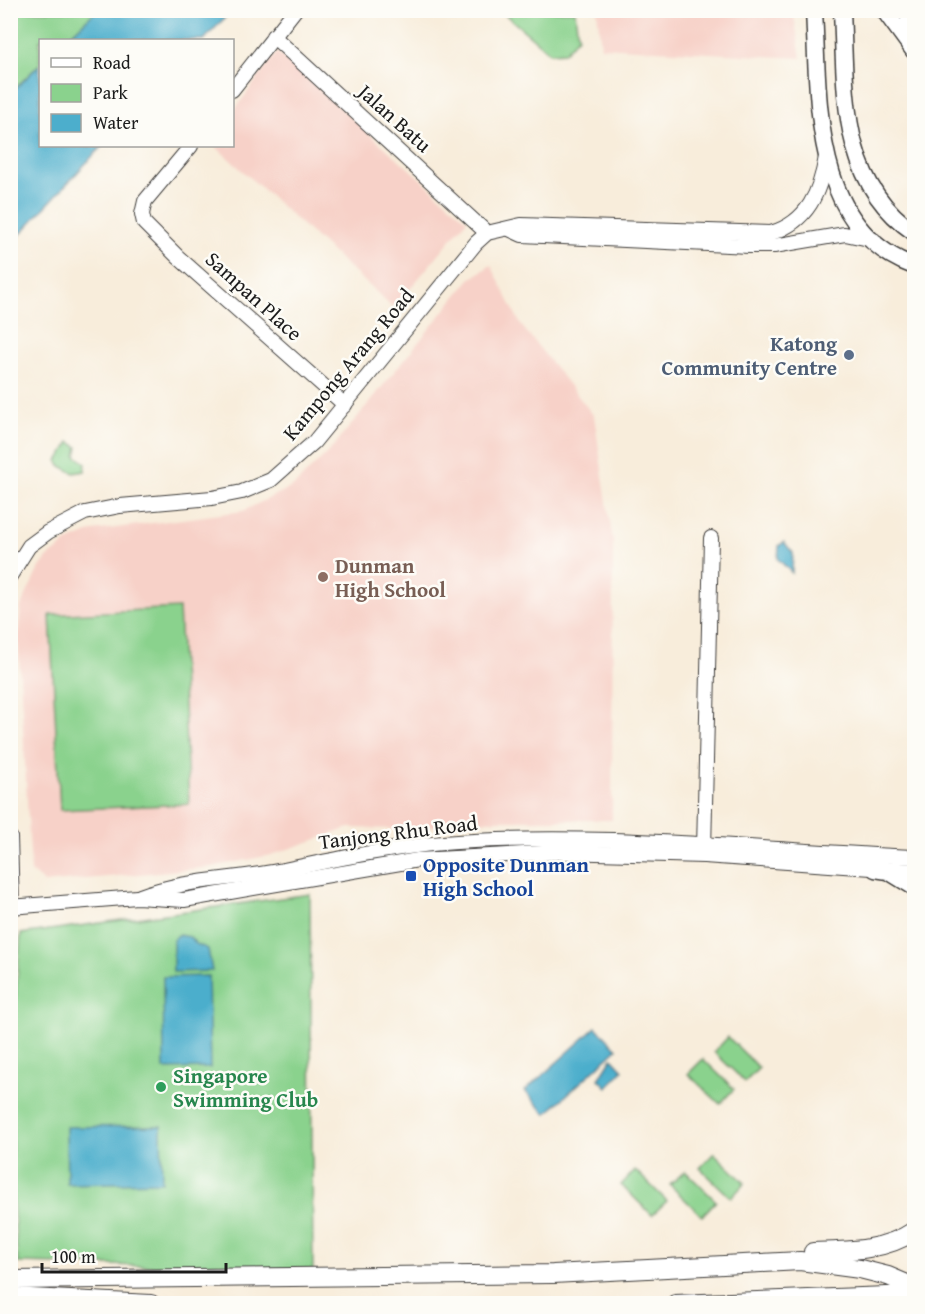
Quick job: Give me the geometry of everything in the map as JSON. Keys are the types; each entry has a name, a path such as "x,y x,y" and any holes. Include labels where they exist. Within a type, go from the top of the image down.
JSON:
{"highway":[{"path":"740,1264 799,1253 850,1251 885,1245 915,1231"},
{"path":"10,1280 552,1274 800,1261 832,1264 888,1276 915,1287"},
{"path":"675,1304 915,1295"},
{"path":"10,1297 151,1304"}],"main road":[{"path":"814,10 821,124 832,178 844,204 876,241 913,266"},
{"path":"842,10 848,124 856,156 879,200 890,213 915,232"},
{"path":"884,10 915,51"},
{"path":"875,869 888,871 915,887"}],"street":[{"path":"234,87 295,10"},
{"path":"901,33 914,10"},
{"name":"Jalan Batu","path":"273,36 488,233"},
{"name":"Sampan Place","path":"190,147 146,201 142,214 149,231 345,405"},
{"path":"488,233 521,225 771,233 795,222 814,199 821,185 826,157"},
{"path":"508,229 522,235 739,246 774,246 845,234 876,241"},
{"name":"Kampong Arang Road","path":"10,576 29,546 48,532 85,513 120,506 212,498 267,482 314,442 476,243 488,233"},
{"path":"704,849 711,538"},
{"path":"10,837 11,907"},
{"name":"Tanjong Rhu Road","path":"11,907 137,897 182,884 269,872 402,848 441,844 560,839 704,849 915,857"},
{"name":"Tanjong Rhu Road","path":"704,849 875,869 915,871"}],"shaded area":[{"path":"597,11 793,11 801,58 601,47"},
{"path":"277,52 467,220 394,308 216,147 234,147 234,111"},
{"name":"Dunman High School","path":"491,265 521,325 594,416 613,542 612,820 497,820 405,829 349,828 271,855 212,867 44,883 31,872 18,637 21,606 38,570 47,558 68,542 93,531 243,511 294,486 333,447 470,279"}],"green space":[{"path":"11,11 96,11 66,39 39,39 39,65 11,92"},
{"path":"501,11 575,11 578,37 565,52 550,53"},
{"path":"70,442 78,447 76,456 86,463 85,471 74,473 59,465 58,461"},
{"path":"179,608 189,804 60,810 50,615"},
{"name":"Singapore Swimming Club","path":"310,894 313,1270 18,1263 13,1201 10,1059 21,934"},
{"path":"728,1037 759,1068 745,1082 714,1052"},
{"path":"703,1059 734,1089 720,1104 688,1074"},
{"path":"714,1153 745,1183 731,1198 700,1168"},
{"path":"635,1170 667,1201 652,1215 621,1185"},
{"path":"685,1171 716,1201 702,1216 670,1185"}],"water":[{"path":"96,10 231,11 205,39 66,39"},
{"path":"39,65 39,147 101,147 11,244 11,93"},
{"path":"784,542 793,553 792,573 778,559 779,546"},
{"path":"178,935 190,937 196,944 208,949 212,971 173,972 173,940"},
{"path":"208,976 210,1068 164,1069 163,977"},
{"path":"596,1027 617,1049 546,1114 525,1091"},
{"path":"612,1058 623,1070 607,1087 599,1079"},
{"path":"161,1126 162,1182 67,1184 66,1127"}],"place":[{"name":"Katong Community Centre","path":"849,355"},
{"name":"Dunman High School","path":"323,577"},
{"name":"Opposite Dunman High School","path":"411,876"},
{"name":"Singapore Swimming Club","path":"161,1087"}]}
